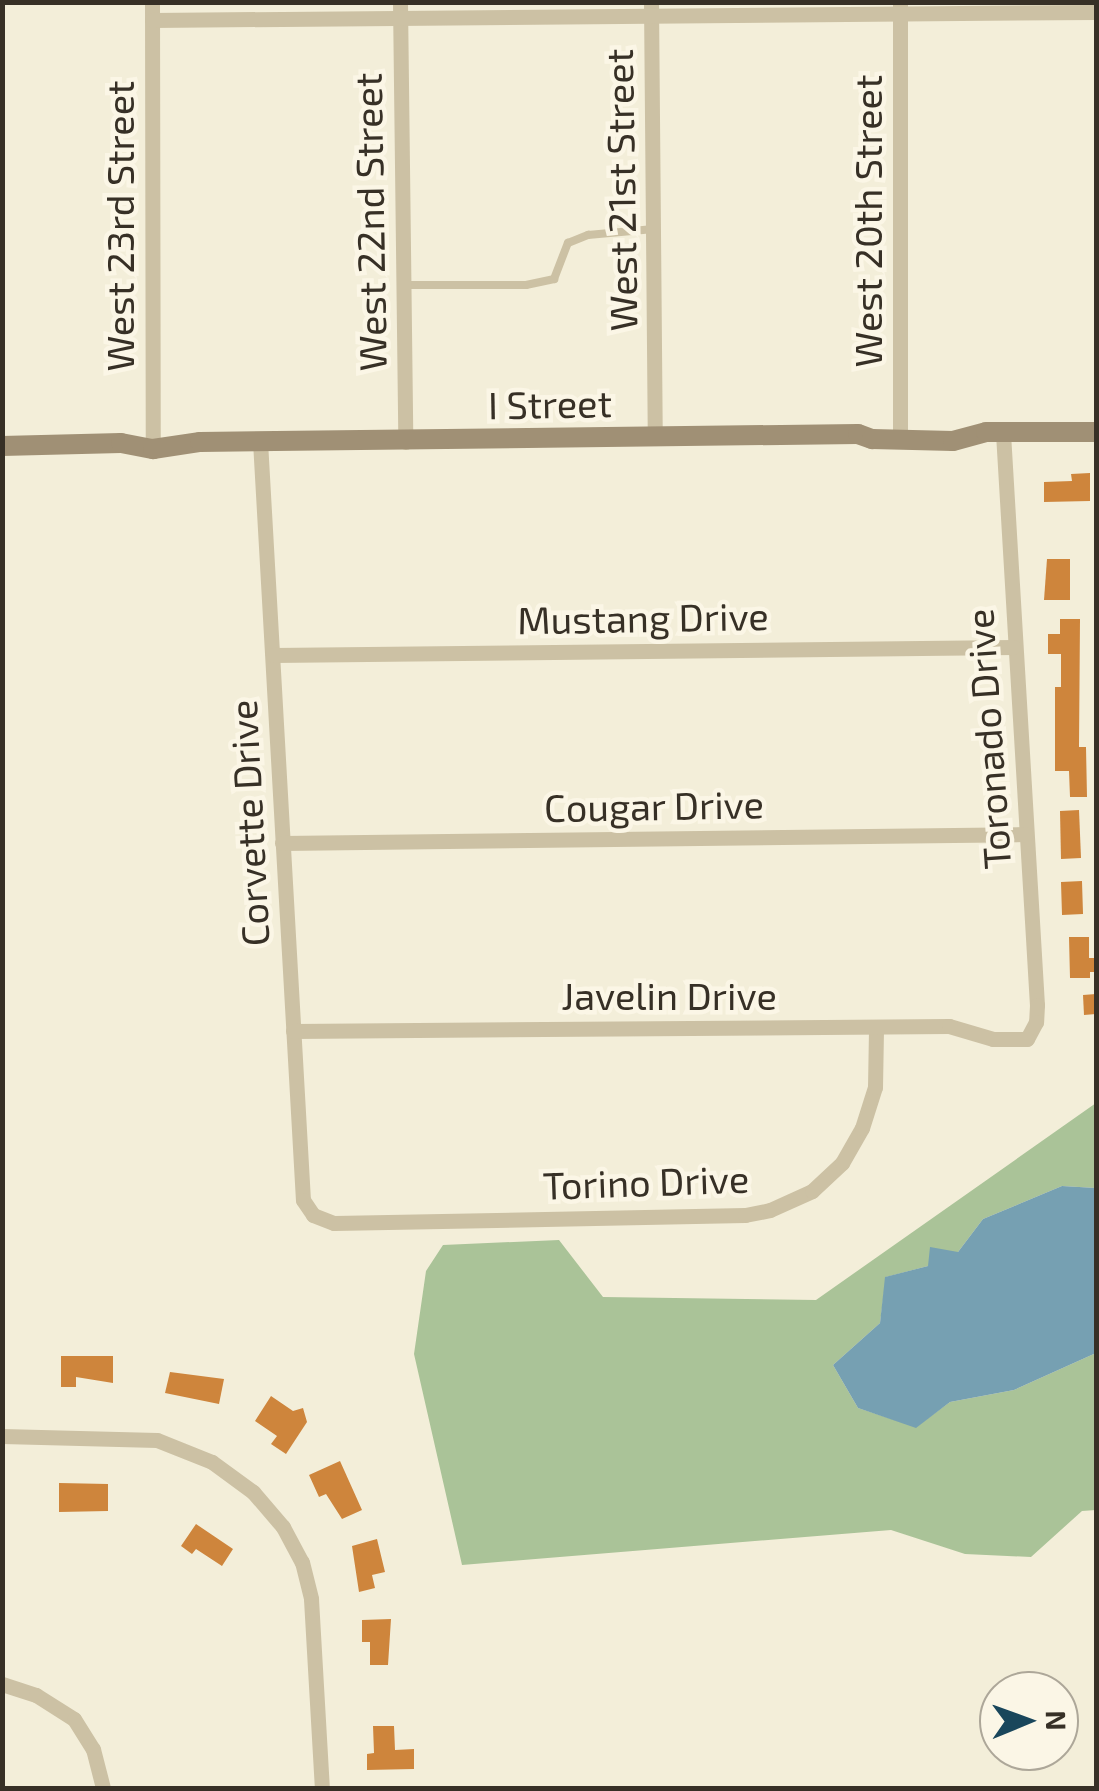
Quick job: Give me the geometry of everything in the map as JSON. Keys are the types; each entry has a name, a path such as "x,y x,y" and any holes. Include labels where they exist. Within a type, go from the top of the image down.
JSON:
{"street":[{"path":"152,11 901,8 1096,12"},
{"name":"West 20th Street","path":"900,440 901,8"},
{"name":"West 21st Street","path":"651,9 656,437"},
{"name":"West 22nd Street","path":"400,10 405,442"},
{"name":"West 23rd Street","path":"152,11 153,449"},
{"name":"I Street","path":"2,446 120,443 153,449 260,442 858,434 953,441 1003,432 1096,432"},
{"name":"Toronado Drive","path":"1003,432 1037,1006 1033,1046"},
{"name":"Corvette Drive","path":"260,442 303,1200"},
{"name":"Mustang Drive","path":"273,655 1014,647"},
{"name":"Cougar Drive","path":"282,843 1026,834"},
{"name":"Javelin Drive","path":"293,1031 949,1026 993,1040 1033,1046"},
{"name":"Torino Drive","path":"303,1200 313,1214 334,1223 746,1215 770,1210 812,1192 842,1163 862,1128 875,1088 876,1027"},
{"path":"2,1436 157,1440 212,1462 253,1492 293,1544 312,1600 322,1788"},
{"path":"2,1684 36,1695 74,1719 93,1749 104,1788"}],"lane":[{"path":"402,285 540,282 554,278 568,243 588,234 654,229"}],"green space":[{"path":"1096,1103 1096,1188 1062,1186 983,1219 958,1252 928,1266 886,1277 880,1323 833,1365 858,1408 916,1427 950,1402 1014,1390 1096,1353 1096,1510 1082,1511 1031,1557 965,1554 891,1530 462,1565 414,1354 426,1271 443,1245 559,1240 603,1297 816,1300"}],"water":[{"path":"1062,1186 1096,1188 1096,1353 1014,1390 950,1402 916,1428 858,1408 833,1365 880,1323 885,1277 928,1266 930,1247 958,1252 983,1219"}],"building":[{"path":"1090,473 1090,501 1044,502 1044,482 1072,481 1071,474"},
{"path":"1047,559 1070,559 1070,600 1044,600"},
{"path":"1060,619 1080,619 1079,747 1086,747 1087,797 1070,797 1069,771 1055,771 1055,687 1061,687 1061,654 1048,654 1048,634 1060,634"},
{"path":"1079,810 1081,858 1061,859 1060,811"},
{"path":"1082,881 1083,914 1062,915 1061,882"},
{"path":"1069,937 1089,937 1089,958 1096,958 1096,972 1090,972 1090,978 1070,978"},
{"path":"1096,994 1096,1014 1084,1015 1083,995"},
{"path":"61,1356 113,1356 113,1383 76,1377 76,1387 61,1387"},
{"path":"170,1372 224,1379 219,1404 165,1393"},
{"path":"271,1396 293,1411 303,1408 307,1422 286,1454 271,1444 277,1436 255,1421"},
{"path":"340,1461 362,1510 342,1519 326,1494 319,1497 309,1475"},
{"path":"59,1483 108,1484 108,1511 59,1512"},
{"path":"196,1524 233,1549 222,1566 196,1549 192,1554 181,1546"},
{"path":"377,1539 385,1572 372,1575 375,1588 359,1592 352,1546"},
{"path":"391,1619 388,1665 370,1665 370,1642 362,1642 362,1620"},
{"path":"373,1726 394,1726 395,1750 414,1749 414,1769 367,1770 367,1754 374,1753"}]}
